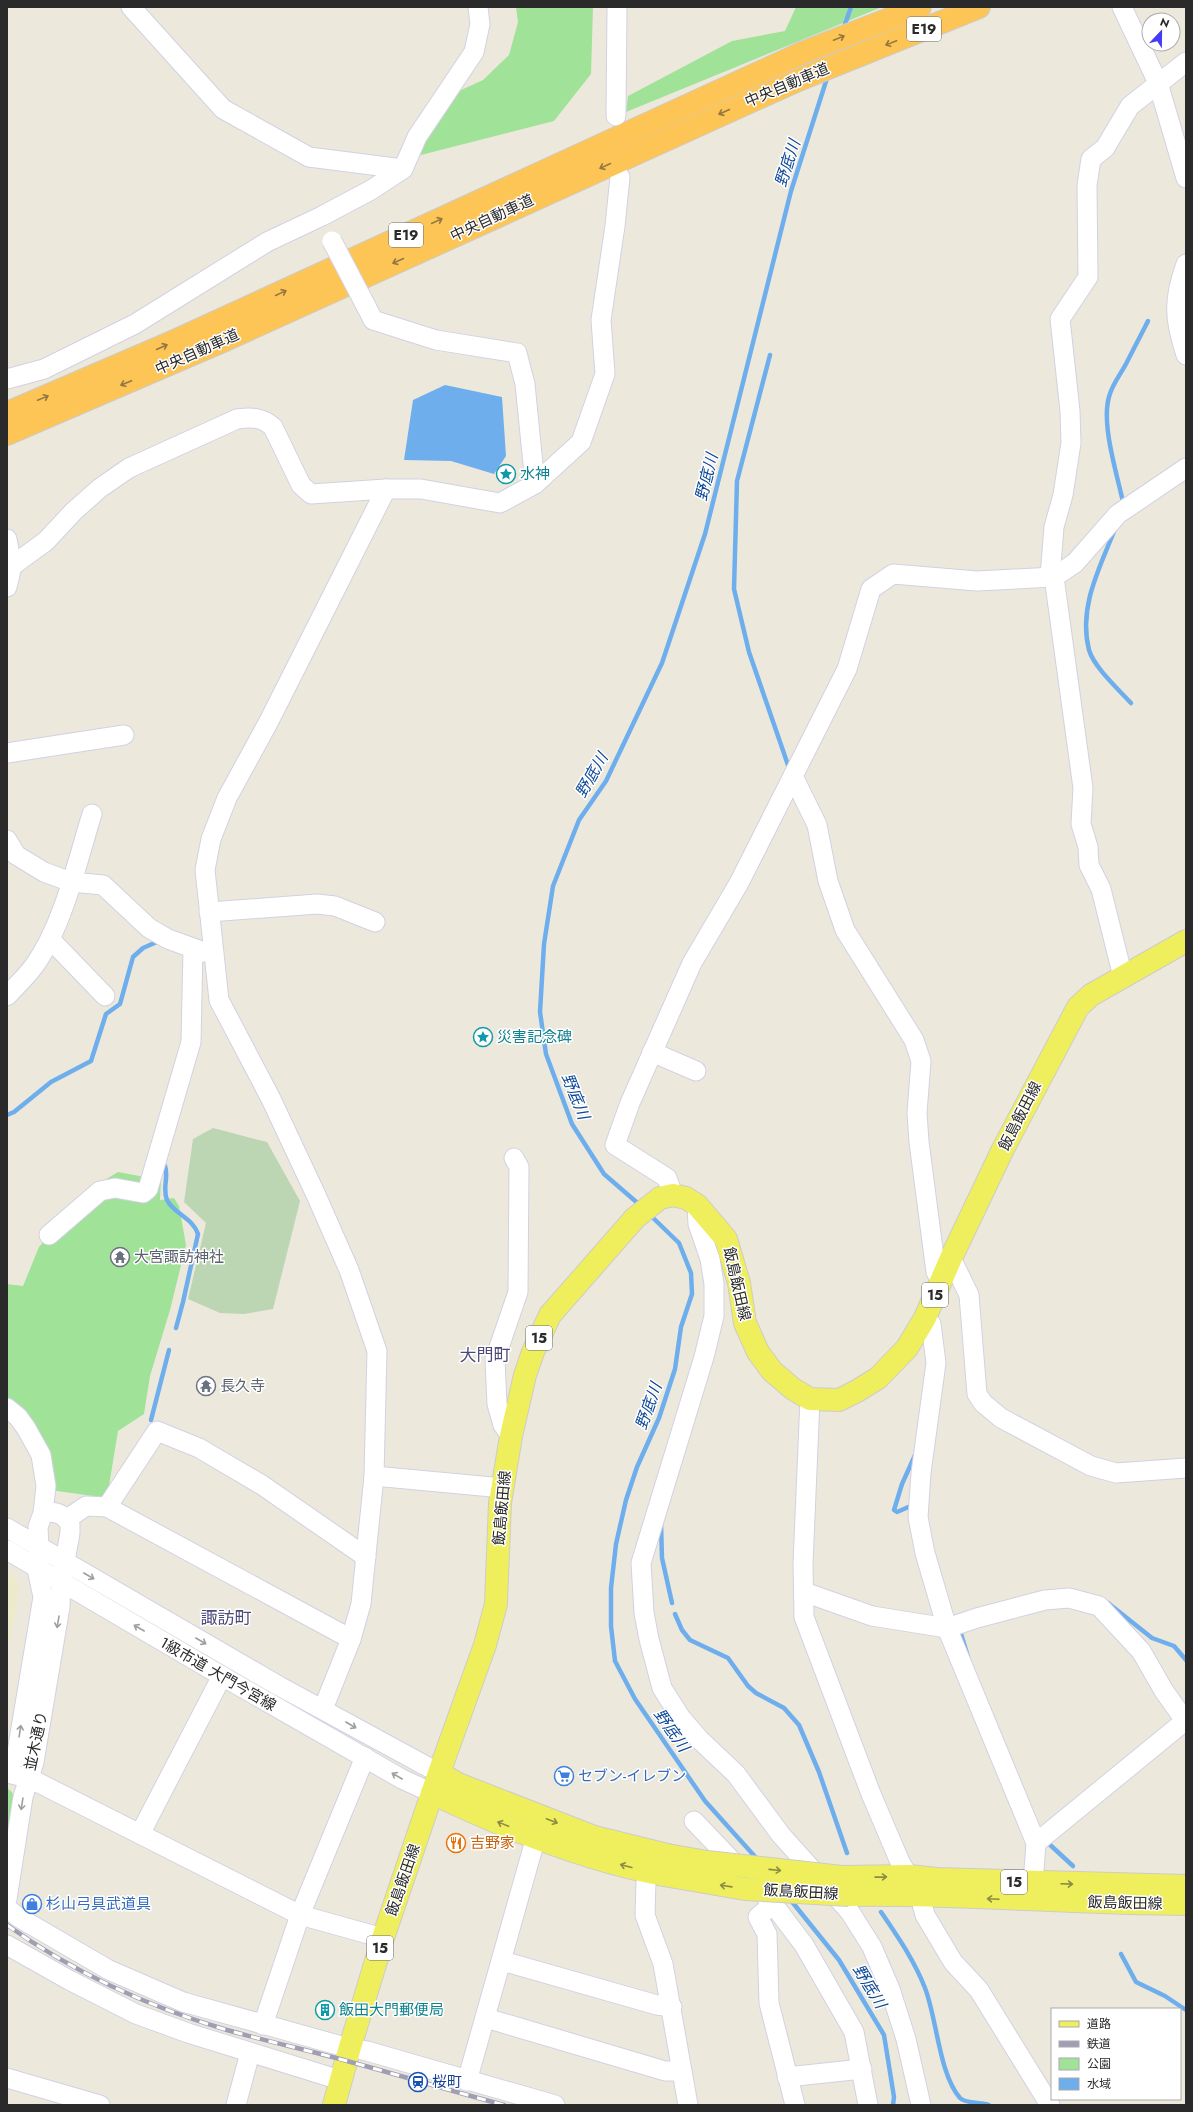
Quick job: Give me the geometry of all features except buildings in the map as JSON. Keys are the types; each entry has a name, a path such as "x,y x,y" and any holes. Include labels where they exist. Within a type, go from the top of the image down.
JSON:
{"highway":[{"name":"中央自動車道","path":"7,413 187,336 802,53 920,7"},
{"name":"中央自動車道","path":"7,434 216,344 798,80 978,7"}],"main road":[{"name":"飯島飯田線","path":"336,2105 340,2080 383,1938 435,1783 485,1645 496,1604 502,1488 511,1436 527,1370 533,1352 550,1315 635,1218 666,1196 686,1198 697,1205 726,1239 739,1283 745,1323 758,1352 772,1371 793,1389 810,1399 839,1400 878,1378 907,1348 925,1318 951,1258 1003,1149 1078,1006 1091,995 1186,941"},
{"name":"飯島飯田線","path":"435,1783 536,1837 592,1857 659,1868 707,1862 845,1886 920,1896 1186,1904"},
{"name":"飯島飯田線","path":"435,1783 458,1784 594,1837 659,1868"},
{"name":"飯島飯田線","path":"845,1886 909,1876 937,1879 1033,1883 1186,1886"}],"street":[{"path":"131,7 223,109 309,157 403,169"},
{"path":"7,379 44,369 135,324 267,242 322,216 371,190 403,169 417,137 474,52 480,24 478,7"},
{"path":"1122,7 1158,83 1186,178"},
{"path":"616,116 618,8"},
{"path":"1123,977 1101,889 1089,865 1088,846 1081,824 1082,788 1052,577 1054,527 1064,495 1071,443 1060,319 1088,277 1087,185 1091,159 1105,148 1130,106 1186,62"},
{"path":"10,565 46,541 74,511 100,488 129,468 237,420 256,418 273,427 301,485 311,494 386,489 421,489 500,503 535,484 581,442 605,374 601,320 615,226 620,178"},
{"path":"322,216 332,241 373,320 429,338 517,353 525,384 535,484"},
{"path":"1186,264 1176,298 1176,313 1180,337 1186,356"},
{"path":"666,1196 667,1178 615,1145 630,1103 692,963 739,883 847,669 871,589 893,574 977,581 1052,577 1075,563 1118,514 1186,468"},
{"path":"323,1709 350,1640 361,1604 374,1476 377,1351 349,1270 316,1195 270,1099 219,1000 205,870 208,851 217,821 386,489"},
{"path":"7,539 10,565 7,587"},
{"path":"7,753 124,735"},
{"path":"794,776 817,825 828,881 845,930 914,1040 921,1061 917,1113 919,1142 936,1272 942,1281"},
{"path":"7,996 34,966 50,939 71,882 92,814"},
{"path":"7,840 16,855 44,872 71,882 103,885 149,928 168,940 213,954"},
{"path":"209,912 317,904 335,906 375,922"},
{"path":"50,939 105,996"},
{"path":"49,1235 100,1192 115,1188 143,1193 148,1189 190,1042 193,949"},
{"path":"652,1052 696,1071"},
{"path":"511,1436 503,1425 496,1404 495,1359 518,1292 519,1166 514,1158"},
{"path":"697,1205 698,1224 710,1259 714,1284 714,1316 704,1357 641,1563 644,1613 649,1639 662,1688 681,1718 700,1740 736,1774 781,1835 850,1912 872,1947 890,1989 906,2039 921,2105"},
{"path":"951,1258 969,1295 977,1394 983,1403 1001,1418 1091,1466 1116,1472 1186,1468"},
{"path":"925,1318 931,1324 936,1363 921,1473 918,1517 925,1553 947,1628 1036,1843 1033,1883"},
{"path":"810,1399 805,1494 804,1617 871,1794 900,1862 920,1896 925,1915 953,1962 979,1990 1050,2105"},
{"name":"並木通り","path":"7,1408 18,1416 41,1455 46,1486 43,1514 38,1527 39,1548 37,1569 43,1597 16,1758 7,1766"},
{"path":"107,1507 157,1431 199,1448 262,1485 366,1557"},
{"path":"374,1476 502,1488"},
{"path":"43,1514 52,1511 62,1514 67,1519 86,1506 107,1507 350,1640"},
{"name":"並木通り","path":"7,1899 23,1797 34,1762 60,1607 61,1583 70,1533 70,1524 67,1519"},
{"path":"7,1528 39,1548 65,1561 279,1686 323,1709 435,1783"},
{"name":"1級市道 大門今宮線","path":"7,1550 61,1583 365,1757 435,1783"},
{"path":"804,1592 872,1616 947,1628 977,1618 1045,1600 1069,1598 1099,1606 1140,1652 1164,1691 1186,1721 1036,1843"},
{"path":"140,1834 222,1676"},
{"path":"263,2025 300,1915 365,1757"},
{"path":"7,1773 29,1778 300,1915 383,1938"},
{"path":"694,1821 773,1904 804,1945 854,2032 868,2105"},
{"path":"467,2081 536,1837"},
{"path":"659,1868 646,1881 645,1915 663,1964 672,2007 688,2105"},
{"path":"773,1904 758,1917 767,1934 769,2003 795,2105"},
{"path":"7,1908 18,1917 109,1970 183,2002 555,2105"},
{"path":"7,1945 69,1980 136,2014 188,2033 340,2080"},
{"path":"502,1961 657,2005 672,2007"},
{"path":"486,2018 665,2071 682,2071"},
{"path":"236,2105 250,2053"},
{"path":"787,2077 862,2069"},
{"path":"7,2078 98,2105"}],"shaded area":[{"path":"7,1571 14,1575 19,1588 10,1641 7,1640"}],"green space":[{"path":"516,7 593,7 591,74 554,121 417,156 448,96 483,80 509,55 518,22"},
{"path":"796,7 882,7 626,112 628,96 732,41 785,31"},
{"path":"213,1128 267,1142 300,1201 273,1309 244,1314 220,1313 188,1299 206,1223 184,1202 193,1139"},
{"path":"118,1172 161,1180 160,1200 174,1198 179,1206 186,1245 170,1310 150,1376 144,1414 118,1431 107,1498 50,1490 7,1404 7,1284 23,1286 39,1247 88,1190"},
{"path":"7,1788 12,1792 14,1797 8,1835"}],"water":[{"path":"445,385 502,397 506,456 494,474 451,461 404,460 413,400"}],"waterway":[{"name":"野底川","path":"843,30 851,7"},
{"name":"野底川","path":"641,1206 604,1174 572,1124 546,1054 540,1012 544,944 553,886 579,820 606,781 662,663 705,534 791,191 828,75"},
{"path":"1123,502 1108,435 1107,408 1112,388 1148,321"},
{"path":"770,355 737,481 734,589 749,652 789,768"},
{"path":"1115,529 1092,588 1086,618 1086,634 1092,657 1107,678 1131,703"},
{"path":"7,1115 14,1112 51,1082 91,1061 106,1014 120,1004 133,957 143,948 159,941"},
{"path":"165,1166 165,1191 167,1200 174,1209 192,1224 198,1234 176,1328"},
{"name":"野底川","path":"649,1214 679,1243 691,1273 692,1294 681,1327 675,1369 659,1418 637,1467 626,1500 616,1544 611,1588 611,1626 615,1661 635,1699 705,1801 758,1860"},
{"path":"151,1420 169,1350"},
{"path":"913,1505 897,1512 894,1510 902,1484 916,1453"},
{"path":"661,1524 662,1558 672,1603"},
{"path":"1108,1603 1152,1638 1174,1646 1186,1660"},
{"path":"675,1614 682,1630 690,1640 728,1658 748,1686 756,1693 784,1708 799,1725 819,1772 847,1853"},
{"path":"961,1634 968,1657"},
{"path":"1048,1843 1073,1866"},
{"name":"野底川","path":"789,1898 839,1960 884,2035 894,2097 893,2105"},
{"path":"881,1912 911,1958 921,1978 929,2001 947,2075 953,2088 963,2100 989,2105"},
{"path":"1121,1954 1136,1982 1165,1996 1186,2010"}],"railway":[{"path":"7,1925 32,1942 85,1973 141,1999 198,2021 504,2105"}],"place":[{"name":"水神","path":"506,474"},
{"name":"災害記念碑","path":"483,1037"},
{"name":"大宮諏訪神社","path":"120,1257"},
{"name":"長久寺","path":"206,1386"},
{"name":"セブン-イレブン","path":"564,1776"},
{"name":"吉野家","path":"456,1843"},
{"name":"杉山弓具武道具","path":"32,1904"},
{"name":"飯田大門郵便局","path":"325,2010"},
{"name":"桜町","path":"418,2082"}],"district":[{"name":"大門町","path":"485,1355"},
{"name":"諏訪町","path":"226,1618"}]}
